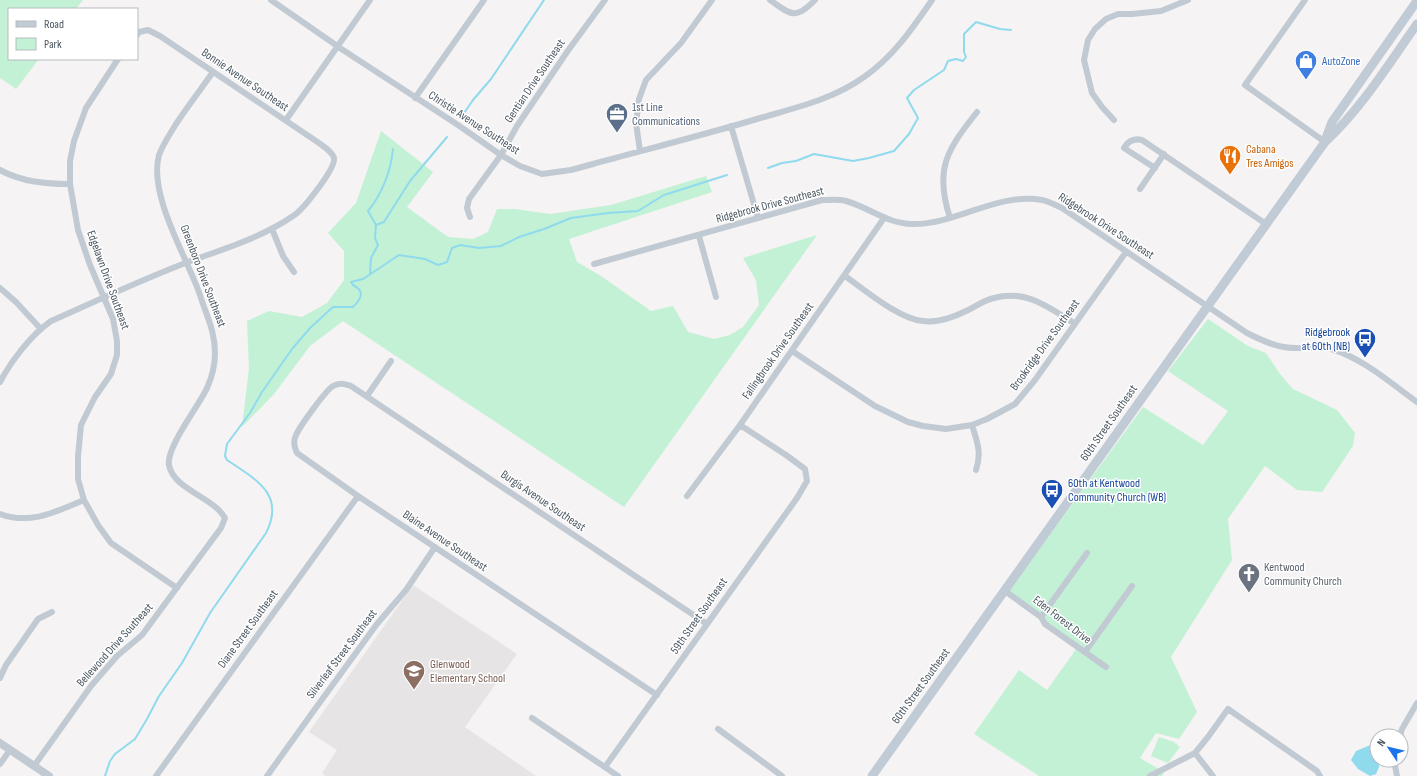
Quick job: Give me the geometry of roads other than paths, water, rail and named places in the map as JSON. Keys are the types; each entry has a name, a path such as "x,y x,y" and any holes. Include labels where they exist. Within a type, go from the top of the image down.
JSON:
{"main road":[{"name":"60th Street Southeast","path":"1325,142 1332,122 1417,2"},
{"name":"60th Street Southeast","path":"872,776 1325,142 1340,128 1417,24"},
{"path":"1381,52 1380,61 1385,69"}],"street":[{"name":"Christie Avenue Southeast","path":"271,0 337,46 501,155 520,166 542,174 571,170 818,101 837,93 864,78 884,62 898,47 932,0"},
{"path":"286,120 370,0"},
{"path":"415,98 484,0"},
{"name":"Gentian Drive Southeast","path":"470,218 467,208 469,199 501,155 517,126 567,52 605,0"},
{"path":"640,151 636,123 639,99 646,80 681,43 712,0"},
{"path":"770,0 788,13 798,13 815,0"},
{"path":"1114,120 1102,108 1092,93 1084,60 1088,40 1095,29 1106,19 1118,14 1161,11 1188,0"},
{"path":"1305,0 1245,85 1325,142"},
{"name":"Bonnie Avenue Southeast","path":"138,33 148,30 160,36 286,120 331,152 334,158 333,166 310,200 295,215 272,229"},
{"name":"Edgelawn Drive Southeast","path":"117,60 86,108 74,141 70,162 70,184 78,230 90,265 116,330 117,355 111,374 95,397 81,425 78,479 84,500 98,525 111,543 177,588"},
{"name":"Greenboro Drive Southeast","path":"213,72 164,143 156,168 160,193 172,228 214,332 215,353 212,377 174,444 169,456 169,465 174,476 182,484 221,511 225,518"},
{"path":"950,218 945,202 942,182 946,160 959,135 977,112"},
{"path":"731,126 758,218"},
{"path":"1155,168 1124,148 1126,144 1137,139 1142,140 1266,224"},
{"path":"1140,189 1164,154"},
{"path":"0,170 7,174 31,181 50,184 70,184"},
{"name":"Ridgebrook Drive Southeast","path":"594,264 699,236 822,200 844,200 884,218 910,224 932,223 1007,201 1023,198 1043,200 1062,208 1247,333 1274,345 1285,347 1330,349 1361,363 1417,402"},
{"name":"Fallingbrook Drive Southeast","path":"687,496 740,425 884,218"},
{"path":"0,382 22,350 40,328 51,321 187,262 223,250 272,229 283,256 294,272"},
{"path":"699,236 716,297"},
{"name":"Brookridge Drive Southeast","path":"792,351 875,406 908,422 923,426 946,429 972,425 1015,404 1035,380 1074,323 1126,252"},
{"path":"845,276 903,316 922,321 936,322 953,318 993,298 1016,295 1032,298 1074,323"},
{"path":"0,288 16,302 40,328"},
{"path":"367,396 391,361"},
{"name":"Blaine Avenue Southeast","path":"367,396 351,386 341,383 333,386 325,394 296,435 294,446 297,453 358,496 657,695"},
{"name":"Burgis Avenue Southeast","path":"367,396 707,624"},
{"name":"59th Street Southeast","path":"604,767 657,695 801,492 807,481 805,469 740,425"},
{"path":"972,425 980,458 976,470"},
{"name":"Diane Street Southeast","path":"156,776 358,496"},
{"path":"0,514 10,518 33,518 47,515 84,500"},
{"name":"Bellewood Drive Southeast","path":"34,766 91,686 117,656 142,635 221,528 225,518"},
{"name":"Silverleaf Street Southeast","path":"267,776 377,624 406,590 435,547"},
{"path":"1041,617 1087,553"},
{"path":"1085,652 1132,586"},
{"name":"Eden Forest Drive","path":"1005,591 1041,617 1045,624 1106,667"},
{"path":"0,678 6,665 38,619 52,612"},
{"path":"1403,728 1417,703"},
{"path":"1150,776 1195,754 1228,709 1317,771 1320,776"},
{"path":"532,718 618,776"},
{"path":"718,729 782,776"},
{"path":"0,743 49,776"},
{"path":"0,764 10,750"},
{"path":"1195,754 1213,776"}],"water":[{"path":"1369,746 1369,768 1379,768 1376,774 1370,776 1358,769 1351,760 1356,751"}],"waterway":[{"path":"462,116 473,100 491,79 544,0"},
{"path":"768,168 782,163 796,161 814,154 853,161 894,151 909,134 918,118 907,98 914,90 944,70 948,61 956,59 963,61 966,57 964,52 964,34 976,22 1000,29 1011,30"},
{"path":"376,225 384,222 410,181 447,137"},
{"path":"370,274 371,258 378,245 375,238 376,225 368,211 382,190 388,174 393,149"},
{"path":"105,776 110,761 115,754 135,739 159,696 182,663 210,613 266,533 271,519 272,508 270,498 257,481 227,460 225,456 227,444 250,413 262,392 292,349 310,328 333,307 353,307 358,301 361,292 351,282 363,279 399,255 425,259 438,265 447,262 452,248 460,245 479,248 501,246 519,237 571,218 638,211 664,195 727,175"}],"place":[{"name":"AutoZone","path":"1306,80"},
{"name":"1st Line Communications","path":"617,134"},
{"name":"Cabana Tres Amigos","path":"1230,176"},
{"name":"Ridgebrook at 60th (NB)","path":"1365,358"},
{"name":"60th at Kentwood Community Church (WB)","path":"1052,510"},
{"name":"Kentwood Community Church","path":"1249,594"},
{"name":"Glenwood Elementary School","path":"414,690"}]}
